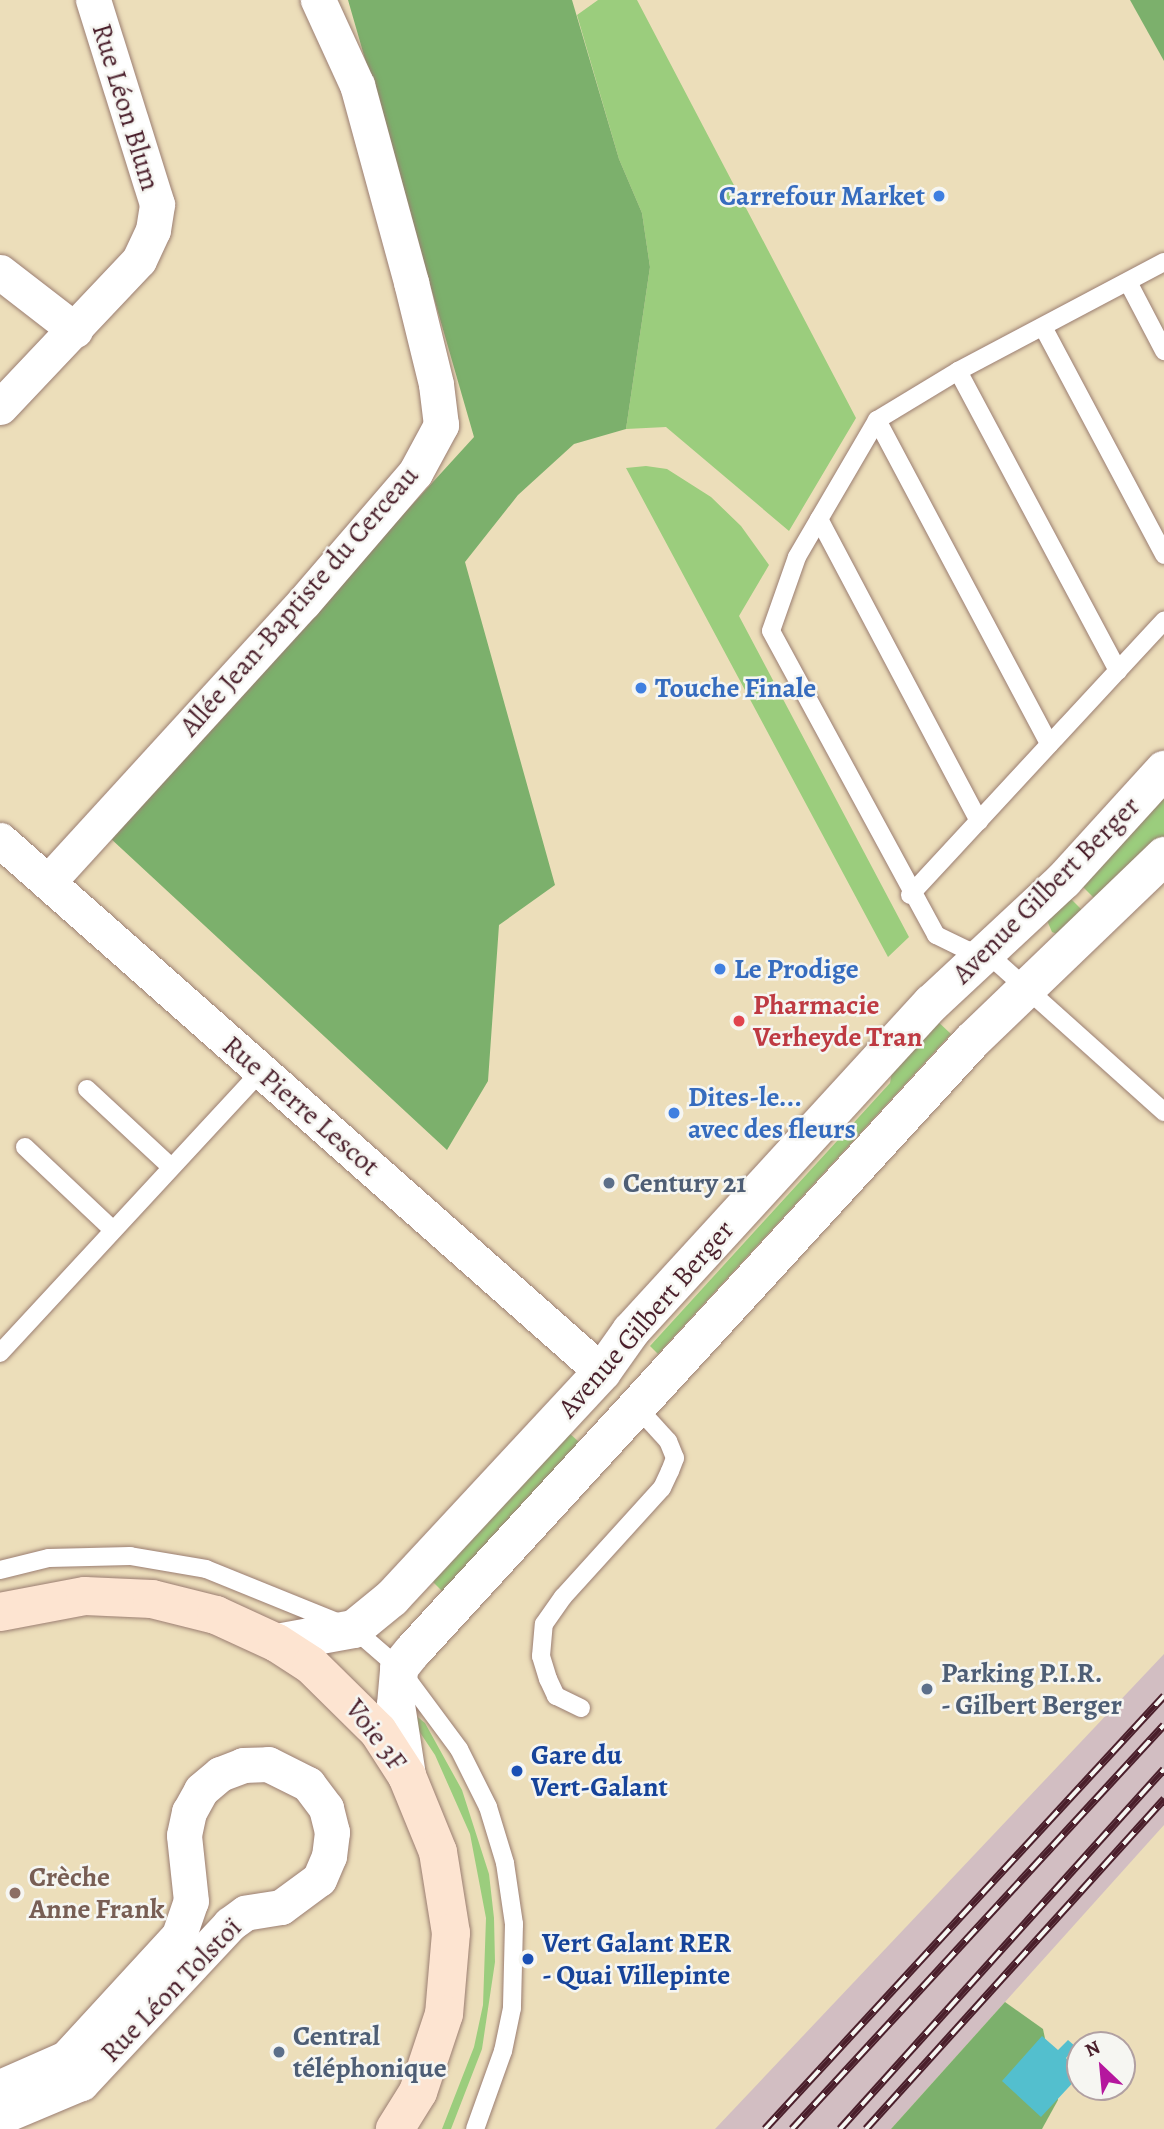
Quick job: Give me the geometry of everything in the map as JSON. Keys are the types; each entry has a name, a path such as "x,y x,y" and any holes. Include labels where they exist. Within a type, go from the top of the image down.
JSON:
{"main road":[{"name":"Voie 3F","path":"0,1612 85,1596 152,1599 216,1615 277,1643 342,1692 378,1731 407,1776 438,1852 451,1933 444,2014 418,2111 395,2129"}],"street":[{"name":"Rue Léon Blum","path":"0,407 139,260 153,230 157,204 93,0"},
{"name":"Allée Jean-Baptiste du Cerceau","path":"48,882 303,603 415,473 441,425 411,282 357,85 318,0"},
{"path":"0,272 75,330"},
{"name":"Avenue Gilbert Berger","path":"277,1643 354,1629 392,1598 602,1372 631,1331 932,1003 988,954 1064,880 1164,770"},
{"name":"Rue Pierre Lescot","path":"0,840 602,1372"},
{"name":"Avenue Gilbert Berger","path":"399,1668 1024,988 1103,918 1164,856"},
{"path":"602,1372 637,1407"},
{"path":"399,1668 396,1704 407,1776"},
{"name":"Rue Léon Tolstoï","path":"0,2087 66,2058 179,1935 191,1901 184,1835 189,1812 201,1790 220,1774 243,1765 283,1768 308,1784 326,1808 332,1832 329,1856 319,1879 281,1907 245,1913 230,1924 81,2083 0,2117"}],"lane":[{"path":"1164,262 958,371 877,420 797,557 771,631 911,895 936,935 967,950 988,954 1164,1112"},
{"path":"1128,282 1164,351"},
{"path":"1043,327 1164,555"},
{"path":"958,371 1118,671"},
{"path":"877,420 1049,744"},
{"path":"819,519 979,821"},
{"path":"911,895 1164,621"},
{"path":"0,1353 111,1228 261,1071"},
{"path":"87,1089 170,1166"},
{"path":"25,1147 111,1228"},
{"path":"582,1708 556,1696 548,1679 541,1656 544,1624 563,1597 662,1488 670,1471 675,1458 668,1441 637,1407"},
{"path":"0,1570 49,1558 130,1556 206,1569 354,1629 399,1668 459,1749 488,1807 505,1863 514,1923 512,2008 503,2051 475,2129"}],"shaded area":[{"path":"1164,1654 1164,1825 891,2129 715,2129"}],"green space":[{"path":"348,0 572,0 619,159 642,213 650,267 626,429 574,444 518,495 465,562 555,885 499,925 488,1081 447,1150 109,837 474,437"},
{"path":"598,0 637,0 856,418 789,531 666,427 626,429 650,267 642,213 619,159 577,15"},
{"path":"1130,0 1164,0 1164,61"},
{"path":"646,466 667,469 711,497 741,526 769,565 739,616 909,937 888,957 626,468"},
{"path":"1164,784 1164,844 1102,906 1076,880"},
{"path":"1065,893 1091,919 1064,937 1052,932 1046,918"},
{"path":"933,1017 951,1034 658,1354 650,1346 890,1083 894,1060"},
{"path":"568,1432 579,1442 443,1592 432,1581"},
{"path":"414,1714 425,1723 462,1790 489,1874 494,1918 495,1962 482,2049 451,2129 442,2129 474,2047 483,2005 486,1918 470,1834 435,1755 411,1719"},
{"path":"1005,2002 1043,2029 1058,2100 1042,2129 891,2129"}],"water":[{"path":"1042,2036 1058,2050 1066,2042 1066,2090 1041,2117 1002,2081"}],"railway":[{"path":"765,2129 1164,1696"},
{"path":"792,2129 1164,1725"},
{"path":"840,2129 1164,1769"},
{"path":"866,2129 1164,1799"}],"place":[{"name":"Carrefour Market","path":"939,196"},
{"name":"Touche Finale","path":"641,688"},
{"name":"Le Prodige","path":"720,969"},
{"name":"Pharmacie Verheyde Tran","path":"739,1021"},
{"name":"Dites-le... avec des fleurs","path":"674,1113"},
{"name":"Century 21","path":"609,1183"},
{"name":"Parking P.I.R. - Gilbert Berger","path":"927,1689"},
{"name":"Gare du Vert-Galant","path":"517,1771"},
{"name":"Crèche Anne Frank","path":"15,1893"},
{"name":"Vert Galant RER - Quai Villepinte","path":"528,1959"},
{"name":"Central téléphonique","path":"279,2052"}]}
